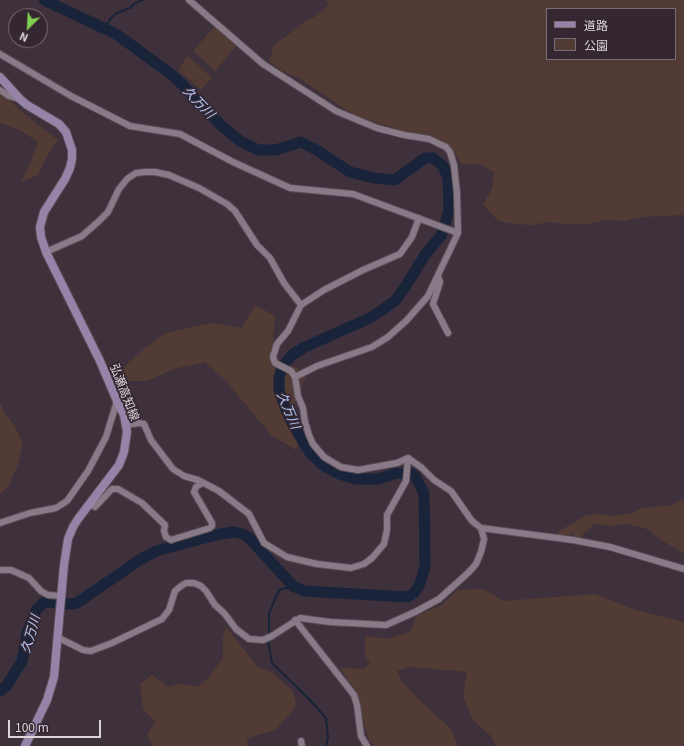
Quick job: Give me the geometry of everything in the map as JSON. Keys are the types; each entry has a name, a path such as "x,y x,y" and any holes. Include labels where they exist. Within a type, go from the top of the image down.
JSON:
{"main road":[{"name":"弘瀬高知線","path":"0,76 20,99 59,124 66,132 72,150 70,168 65,179 44,212 40,227 46,252 100,361 117,401 126,425 127,441 119,465 76,523 68,539 57,637 56,660 51,688 47,700 25,746"}],"street":[{"path":"189,0 204,11 263,64 336,111 377,128 404,135 429,139 446,147 450,152 456,172 458,233 428,296 407,320 388,337 372,347 293,374"},
{"path":"0,54 71,96 130,126 180,134 232,162 290,188 353,194 458,233"},
{"path":"0,90 10,96 20,99"},
{"path":"46,252 82,236 99,221 108,212 119,189 127,179 136,173 155,172 169,175 199,188 227,204 235,211 257,245 270,258 284,283 301,305"},
{"path":"419,218 412,237 400,254 363,270 330,287 301,305 288,331 277,344 273,357 275,363 293,374 309,436 313,444 324,457 341,467 358,470 408,461 422,468 434,480 451,491 472,521 481,528 610,547 684,570"},
{"path":"438,276 440,282 433,304 448,333"},
{"path":"0,523 30,513 56,508 67,501 88,470 106,437 117,401"},
{"path":"126,425 139,423 144,424 152,440 174,469 184,476 219,491 249,514 264,543 287,557 317,564 351,568 364,564 372,558 384,544 387,530 387,514 406,481 408,461"},
{"path":"90,504 95,508 112,489 118,490 142,503 165,525 164,532 166,537 171,540 210,528 212,526 212,523 194,492 202,483"},
{"path":"57,637 83,650 91,651 112,643 162,619 169,610 175,591 186,583 194,583 201,586 236,629 250,639 263,640 300,618 330,622 386,625 439,599 469,572 476,564 481,552 484,539 481,528"},
{"path":"0,570 11,570 29,578 41,591 48,595 61,597"},
{"path":"295,620 354,695 358,705 361,736 367,746"}],"green space":[{"path":"327,0 684,0 684,215 641,217 624,221 606,220 589,224 549,222 532,225 498,221 483,204 492,189 494,172 479,164 462,164 452,149 419,135 402,131 352,114 299,78 282,71 269,61 274,45 301,24 316,16 328,5"},
{"path":"214,27 236,46 215,71 193,51"},
{"path":"187,55 212,78 201,90 179,70"},
{"path":"0,88 19,110 58,140 46,158 38,175 21,182 38,142 21,131 0,123"},
{"path":"255,305 275,316 273,338 274,357 307,373 295,403 301,433 296,450 271,435 227,382 205,362 173,369 148,381 117,381 127,364 145,348 166,333 211,323 242,328"},
{"path":"0,403 3,410 16,428 23,445 17,467 8,487 0,494"},
{"path":"684,499 684,554 645,528 626,524 610,526 595,524 584,533 578,542 573,534 562,536 556,533 586,515 599,514 613,516 632,513 642,508 671,505"},
{"path":"483,589 503,601 595,594 636,610 684,622 684,746 496,746 491,736 473,720 463,696 467,672 410,667 397,671 401,680 417,698 450,728 458,746 374,746 369,741 356,692 340,668 364,669 370,663 365,656 365,636 389,639 411,631 417,616 442,605 457,590"},
{"path":"226,627 257,666 271,672 293,691 296,703 291,713 274,731 247,738 248,746 153,746 147,735 155,722 143,709 140,684 152,675 168,687 180,684 197,687 208,678 223,658 223,637"}],"waterway":[{"name":"久万川","path":"0,691 7,685 22,661 27,633 37,609 43,603 77,603 141,559 159,550 220,534 234,532 243,534 250,539 293,586 304,591 407,597 414,593 420,584 425,567 424,494 416,477 412,474 396,473 379,479 356,479 339,474 324,466 310,453 292,423 279,390 279,378 282,367 292,355 305,347 370,318 395,301 425,255 442,234 449,210 448,178 443,166 433,158 425,158 395,180 374,178 350,172 318,151 301,142 276,150 258,150 240,141 223,127 171,74 116,34 44,0"},
{"path":"104,29 111,18 117,13 130,8 135,3 143,0"},
{"path":"269,636 269,613 279,590 293,586"},
{"path":"268,640 272,663 326,718 328,737 326,746"}]}
